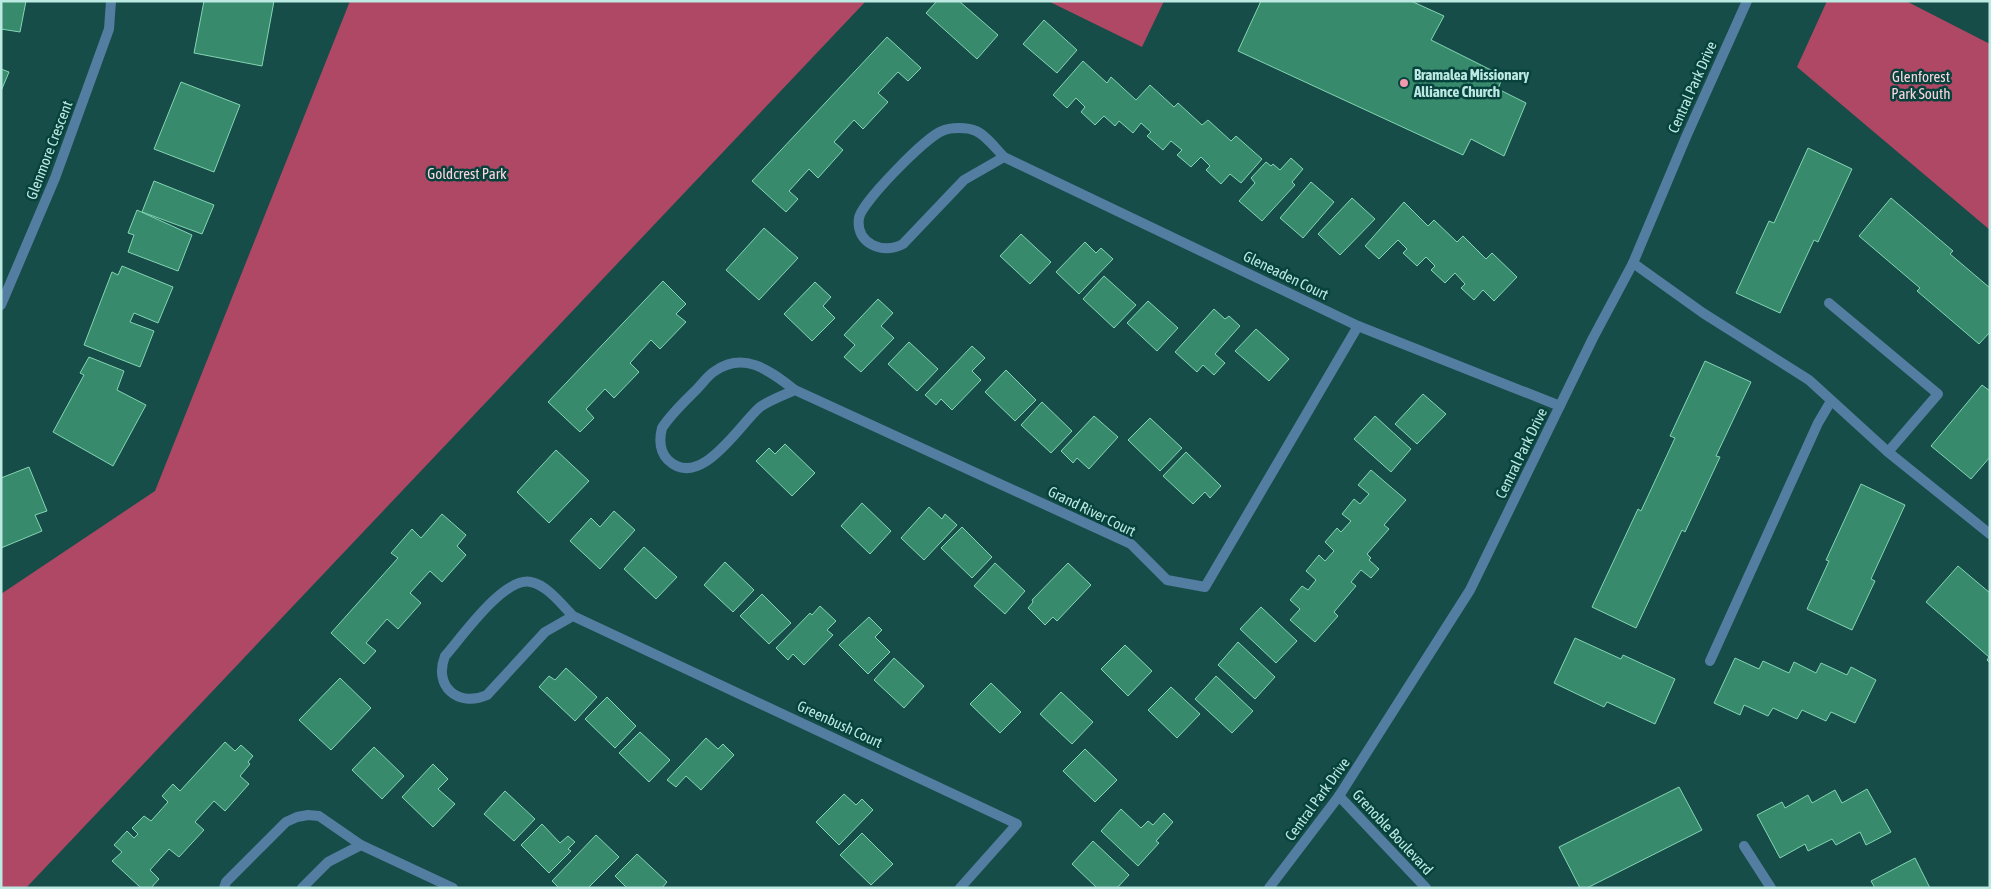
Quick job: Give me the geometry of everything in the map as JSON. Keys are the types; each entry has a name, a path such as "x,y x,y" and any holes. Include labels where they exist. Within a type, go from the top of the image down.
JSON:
{"street":[{"name":"Glenmore Crescent","path":"1,305 56,178 109,29 111,1"},
{"name":"Central Park Drive","path":"1268,888 1339,796 1470,590 1560,406 1633,263 1686,137 1747,1"},
{"name":"Gleneaden Court","path":"1004,157 964,180 903,244 895,249 877,248 863,237 858,220 865,204 919,148 942,131 958,128 977,131 1004,157 1358,326 1560,406"},
{"path":"1633,263 1703,313 1809,380 1888,452 1990,534"},
{"path":"1829,302 1938,394 1888,452"},
{"name":"Grand River Court","path":"795,390 761,406 704,464 695,468 677,466 664,454 660,437 667,420 713,372 725,365 738,362 751,363 764,368 795,390 1131,544 1167,580 1204,587 1358,326"},
{"path":"1710,660 1818,423 1831,401"},
{"name":"Greenbush Court","path":"573,616 545,632 487,695 478,699 459,697 450,692 444,684 441,675 445,656 498,596 514,584 531,582 539,585 573,616 1017,824 960,888"},
{"name":"Grenoble Boulevard","path":"1339,796 1426,888"},
{"path":"224,888 226,882 286,822 296,817 308,815 319,816 361,845 453,888"},
{"path":"302,888 328,862 361,845"},
{"path":"1744,846 1771,888"}],"green space":[{"name":"Goldcrest Park","path":"350,1 866,1 26,888 1,888 1,594 155,491"},
{"path":"1048,1 1164,1 1142,47"},
{"name":"Glenforest Park South","path":"1827,1 1906,1 1990,44 1990,230 1797,67"}],"building":[{"path":"1,1 26,1 20,32 1,29"},
{"path":"204,1 274,1 262,66 194,53"},
{"path":"937,1 959,1 998,35 977,59 926,13"},
{"name":"Bramalea Missionary Alliance Church","path":"1261,1 1411,1 1444,16 1431,40 1503,76 1498,89 1526,103 1504,156 1471,139 1463,155 1238,51"},
{"path":"1044,20 1077,50 1057,73 1023,44"},
{"path":"887,37 921,68 908,81 898,72 878,93 888,102 863,129 854,120 834,142 843,150 818,178 809,169 789,191 798,199 786,212 752,181"},
{"path":"1083,61 1107,83 1111,77 1136,100 1150,85 1174,107 1178,103 1202,125 1208,120 1231,141 1236,136 1262,159 1241,183 1230,174 1221,184 1206,170 1210,166 1201,157 1191,167 1177,155 1182,150 1171,141 1163,150 1147,136 1151,132 1141,123 1133,133 1119,121 1115,126 1104,116 1095,125 1081,112 1085,107 1076,98 1067,108 1053,95"},
{"path":"1,69 9,72 1,91"},
{"path":"181,82 240,105 214,172 154,149"},
{"path":"1808,148 1852,169 1818,242 1814,240 1780,313 1736,293 1769,221 1774,223"},
{"path":"1291,158 1303,169 1292,182 1295,185 1262,221 1239,201 1255,183 1251,178 1266,162 1271,166 1273,164 1280,170"},
{"path":"154,181 214,205 202,234 142,212"},
{"path":"1311,182 1334,202 1303,238 1280,218"},
{"path":"1352,198 1375,219 1340,255 1318,234"},
{"path":"1891,198 1953,251 1950,254 1990,288 1990,332 1979,344 1917,291 1920,288 1859,236"},
{"path":"1404,202 1428,226 1434,220 1457,242 1463,236 1486,259 1492,253 1517,277 1494,301 1483,290 1474,300 1461,288 1465,284 1455,273 1445,283 1431,270 1435,266 1426,257 1417,266 1403,253 1407,249 1398,240 1379,259 1365,246"},
{"path":"137,210 192,235 178,271 128,252 134,235 128,233"},
{"path":"764,228 798,258 759,300 726,270"},
{"path":"1021,234 1051,262 1030,284 1000,256"},
{"path":"1085,242 1096,253 1101,248 1113,259 1079,294 1056,272"},
{"path":"122,266 173,287 158,323 134,313 130,322 154,331 140,367 84,345 112,272 118,275"},
{"path":"1104,276 1136,305 1114,328 1083,299"},
{"path":"663,281 686,304 676,314 686,322 660,349 651,340 630,363 639,372 614,398 605,389 586,409 594,418 580,432 548,402"},
{"path":"815,282 831,297 823,306 835,318 812,341 784,314"},
{"path":"878,299 893,313 881,326 894,338 861,372 844,357 855,345 844,335"},
{"path":"1148,301 1178,328 1157,351 1127,323"},
{"path":"1214,309 1225,319 1229,316 1240,326 1215,354 1225,363 1214,375 1203,365 1197,372 1175,352"},
{"path":"1256,329 1289,359 1269,381 1235,351"},
{"path":"909,342 938,369 917,391 888,364"},
{"path":"972,346 985,358 972,371 981,380 952,410 941,399 936,405 925,395"},
{"path":"89,357 124,371 117,390 146,405 113,466 53,432 84,375 80,373"},
{"path":"1705,361 1751,382 1716,456 1720,457 1685,532 1682,530 1636,628 1592,607 1638,509 1641,511 1675,438 1670,436"},
{"path":"1006,370 1036,400 1015,421 985,392"},
{"path":"1982,385 1990,391 1990,457 1971,479 1931,446"},
{"path":"1423,394 1446,414 1417,444 1395,424"},
{"path":"1042,402 1072,431 1051,453 1021,425"},
{"path":"1094,416 1118,437 1089,469 1077,458 1073,463 1061,451"},
{"path":"1375,416 1411,449 1391,472 1354,439"},
{"path":"1150,418 1182,448 1160,471 1128,440"},
{"path":"785,444 815,473 792,496 756,461 769,448 775,454"},
{"path":"556,450 589,481 549,523 517,492"},
{"path":"1186,452 1221,486 1210,498 1205,492 1193,504 1163,476"},
{"path":"29,467 47,511 35,515 42,531 1,548 1,478"},
{"path":"1371,470 1406,500 1384,525 1389,529 1367,554 1371,558 1369,560 1379,569 1371,578 1361,570 1351,582 1356,586 1334,612 1338,616 1315,642 1290,620 1300,609 1290,600 1302,586 1308,590 1316,580 1306,571 1319,555 1325,561 1334,551 1325,542 1337,528 1341,532 1351,521 1342,514 1354,499 1360,504 1369,494 1358,485"},
{"path":"1861,484 1905,505 1871,579 1875,581 1852,630 1807,609 1829,561 1826,560"},
{"path":"862,503 891,531 870,554 841,526"},
{"path":"929,507 942,519 945,514 957,525 924,560 901,538"},
{"path":"614,511 635,530 600,569 570,541 591,518 600,527"},
{"path":"442,514 466,535 457,546 466,555 442,582 430,571 410,593 421,603 398,629 387,619 366,643 376,651 364,664 331,633 398,558 391,553 412,529 421,538"},
{"path":"962,527 992,557 972,578 941,548"},
{"path":"644,547 677,577 656,599 624,569"},
{"path":"725,562 754,590 733,612 704,585"},
{"path":"995,563 1025,591 1005,614 974,586"},
{"path":"1068,563 1091,585 1057,621 1053,617 1045,625 1028,608 1033,602 1032,600"},
{"path":"1958,566 1990,593 1990,663 1987,660 1989,657 1926,602"},
{"path":"762,594 791,623 769,644 740,616"},
{"path":"820,606 836,621 827,630 833,635 804,665 793,654 788,660 776,648 810,613 812,615"},
{"path":"1261,607 1297,641 1276,663 1240,629"},
{"path":"869,617 882,630 875,637 890,652 868,674 839,645"},
{"path":"1575,638 1621,659 1623,655 1675,679 1655,724 1607,702 1604,707 1554,683"},
{"path":"1238,642 1275,677 1255,699 1218,665"},
{"path":"1125,645 1152,671 1128,696 1101,669"},
{"path":"894,658 924,686 904,708 874,680"},
{"path":"1735,658 1759,669 1763,661 1789,673 1794,662 1816,673 1821,663 1847,675 1851,667 1876,680 1855,723 1831,712 1826,721 1802,710 1797,719 1773,708 1768,716 1744,705 1740,715 1714,703"},
{"path":"566,668 597,697 575,721 539,687 549,676 555,680"},
{"path":"1216,676 1253,711 1232,733 1195,699"},
{"path":"340,678 371,708 331,750 299,720"},
{"path":"991,683 1021,712 1000,733 970,704"},
{"path":"1171,687 1200,714 1177,738 1148,710"},
{"path":"1061,692 1093,722 1072,744 1040,714"},
{"path":"607,697 636,726 615,748 585,719"},
{"path":"640,732 670,760 649,782 619,753"},
{"path":"706,738 718,749 723,744 734,755 701,790 686,776 676,787 667,780"},
{"path":"225,742 235,751 241,745 253,756 248,762 250,764 240,776 249,784 225,811 214,801 195,822 204,830 179,857 169,849 150,870 159,879 151,888 141,888 112,861 122,852 114,845 127,831 134,838 138,834 132,828 144,816 151,821 168,802 162,796 173,784 180,791"},
{"path":"374,747 404,776 382,799 352,770"},
{"path":"1085,749 1117,780 1095,802 1063,771"},
{"path":"433,764 448,779 438,789 455,804 433,827 402,797"},
{"path":"1679,787 1702,830 1587,888 1580,888 1559,847"},
{"path":"1867,789 1891,832 1866,845 1860,832 1836,845 1832,839 1808,851 1805,844 1780,858 1757,815 1782,802 1785,808 1808,795 1812,803 1835,790 1842,803"},
{"path":"505,791 535,819 514,841 484,814"},
{"path":"844,794 856,805 862,799 873,810 839,845 816,822"},
{"path":"1121,809 1141,828 1148,821 1153,825 1164,813 1173,822 1156,841 1159,843 1138,866 1101,831"},
{"path":"542,824 560,843 568,836 575,842 568,849 571,851 549,873 521,845"},
{"path":"862,833 893,864 871,885 840,855"},
{"path":"596,835 619,857 588,888 559,888 552,881"},
{"path":"1093,841 1129,875 1117,888 1097,888 1072,864"},
{"path":"637,854 667,882 662,888 627,888 615,876"},
{"path":"1915,858 1930,888 1875,888 1871,881"}],"place":[{"name":"Bramalea Missionary Alliance Church","path":"1404,83"}]}
